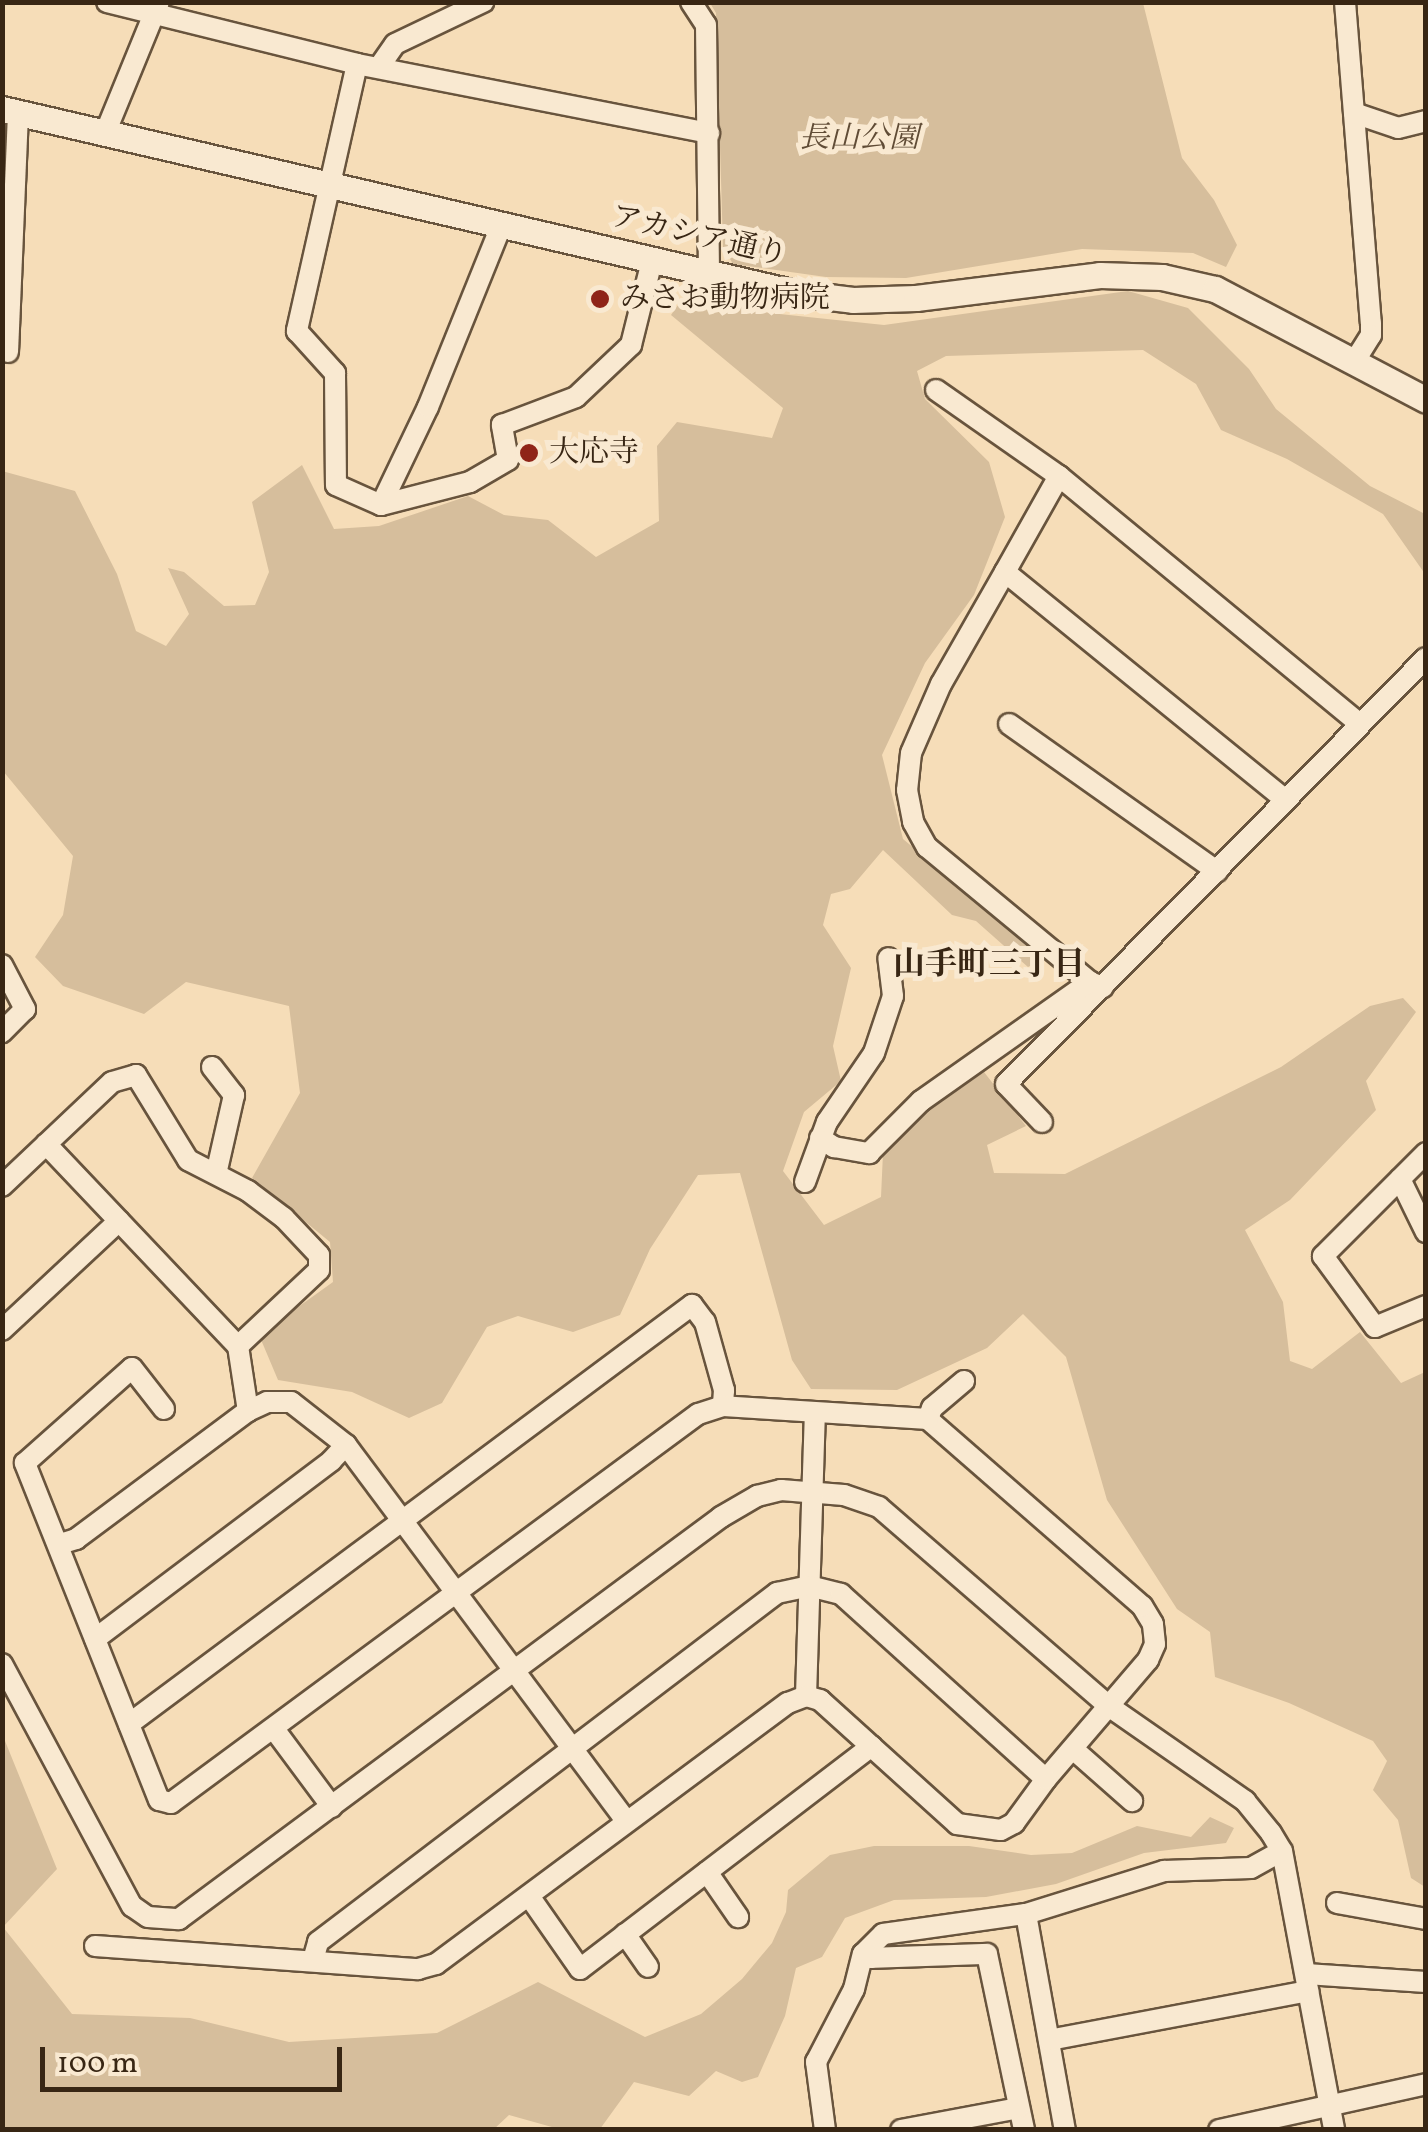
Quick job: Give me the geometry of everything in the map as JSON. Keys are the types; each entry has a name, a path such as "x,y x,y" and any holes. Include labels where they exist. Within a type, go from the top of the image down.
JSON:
{"street":[{"path":"107,2 157,10 357,64 709,133"},
{"path":"379,67 394,44 483,2"},
{"path":"692,2 706,25 709,274"},
{"path":"1345,2 1372,322 1371,335 1354,362"},
{"path":"106,131 157,10"},
{"path":"357,64 297,330 335,373 336,485 381,505 470,482 508,460 502,425 576,397 631,344 652,260"},
{"path":"8,352 10,110"},
{"name":"アカシア通り","path":"10,110 709,274 853,300 916,298 1100,275 1162,276 1215,289 1426,400"},
{"path":"1354,113 1398,128 1426,121"},
{"path":"381,505 428,406 502,224"},
{"path":"936,390 1059,476 1360,724"},
{"path":"1059,476 941,684 911,754 907,790 913,822 927,847 1096,984"},
{"path":"1005,572 1286,800"},
{"path":"1042,1122 1006,1084 1096,984 1217,871 1426,658"},
{"path":"1009,724 1217,871"},
{"path":"805,1182 820,1138 874,1053 893,996 888,958"},
{"path":"2,965 25,1008 2,1032"},
{"path":"820,1138 834,1146 869,1153 920,1101 1096,984"},
{"path":"212,1067 234,1095 216,1174"},
{"path":"2,1186 112,1082 136,1075 181,1151 284,1218 319,1255 319,1270 238,1346"},
{"path":"46,1144 238,1346 244,1360 248,1411"},
{"path":"1426,1152 1323,1256 1375,1327 1426,1306"},
{"path":"1400,1180 1426,1232"},
{"path":"2,1330 119,1221"},
{"path":"129,1724 692,1305 706,1322 724,1390 722,1406"},
{"path":"95,1946 418,1969 436,1964 626,1820 788,1703 806,1696 820,1700 957,1824 1001,1830 1014,1823 1046,1779 1110,1707 1155,1644 1153,1624 1142,1606 928,1420 722,1406 698,1414 171,1804 159,1800 25,1463 132,1368 164,1409"},
{"path":"928,1420 932,1408 964,1381"},
{"path":"60,1544 76,1539 248,1411 267,1402 291,1402 326,1425 346,1445 626,1820"},
{"path":"806,1696 815,1414"},
{"path":"95,1640 346,1445"},
{"path":"2,1664 120,1889 132,1906 164,1920 192,1913 721,1517 756,1496 781,1490 811,1492 844,1495 879,1507 1110,1707 1245,1801 1282,1851 1334,2130"},
{"path":"313,1960 318,1942 777,1592 810,1586 841,1594 1046,1779"},
{"path":"274,1729 332,1806"},
{"path":"529,1896 580,1969 872,1746"},
{"path":"1073,1749 1132,1801"},
{"path":"825,2130 816,2062 854,1989 863,1954 882,1934 1026,1914 1164,1871 1251,1868 1282,1851"},
{"path":"707,1872 738,1917"},
{"path":"1337,1903 1426,1920"},
{"path":"1026,1914 1065,2130"},
{"path":"161,1950 164,1920"},
{"path":"626,1934 648,1967"},
{"path":"863,1954 872,1958 987,1954 1021,2119 901,2130"},
{"path":"1048,2040 1307,1982 1426,1982"},
{"path":"1218,2130 1426,2084"}],"green space":[{"name":"長山公園","path":"710,3 1143,3 1182,158 1214,200 1237,245 1226,267 1193,253 1082,249 906,278 826,277 733,264 723,247 716,13"},
{"path":"1128,291 1188,308 1249,369 1276,409 1370,486 1425,514 1425,574 1383,514 1287,459 1221,430 1196,384 1143,350 946,356 917,371 925,399 989,462 1005,517 974,595 925,663 882,755 903,839 1015,932 1041,960 1028,967 976,921 952,915 883,850 850,889 831,894 823,925 851,968 833,1046 841,1081 804,1112 783,1171 824,1225 881,1197 883,1153 931,1109 984,1072 1026,1126 987,1145 994,1173 1065,1174 1281,1067 1370,1006 1403,998 1416,1012 1366,1081 1376,1110 1290,1200 1245,1230 1283,1302 1290,1361 1312,1369 1360,1332 1401,1383 1425,1372 1425,1887 1411,1878 1398,1820 1373,1790 1387,1761 1373,1741 1289,1703 1215,1677 1210,1632 1177,1609 1107,1500 1066,1357 1023,1314 987,1348 897,1390 811,1389 792,1360 740,1173 698,1175 650,1249 620,1315 573,1332 518,1316 487,1327 442,1403 409,1418 352,1392 278,1380 259,1335 333,1282 330,1242 252,1178 300,1093 289,1006 186,982 144,1014 63,986 35,957 63,915 73,856 3,771 2,471 75,491 117,574 136,631 166,646 189,614 168,568 184,572 224,606 255,605 269,572 252,502 302,465 334,529 379,526 468,496 504,515 548,520 596,557 659,521 657,446 677,422 772,438 783,408 671,315 686,294 770,313 884,325"},
{"path":"3,1736 57,1869 3,1927"},
{"path":"1210,1817 1234,1828 1226,1843 1144,1853 1056,1884 986,1897 894,1900 845,1918 822,1957 796,1968 785,2016 758,2077 742,2082 716,2071 689,2096 634,2082 600,2129 559,2129 509,2115 493,2130 3,2129 3,1927 72,2014 190,2018 289,2042 437,2033 538,1982 645,2037 701,2014 742,1979 772,1943 786,1912 788,1890 830,1855 874,1846 969,1846 1031,1855 1072,1853 1137,1826 1191,1837"}],"place":[{"name":"みさお動物病院","path":"600,299"},
{"name":"大応寺","path":"529,453"}],"district":[{"name":"山手町三丁目","path":"989,966"}]}
